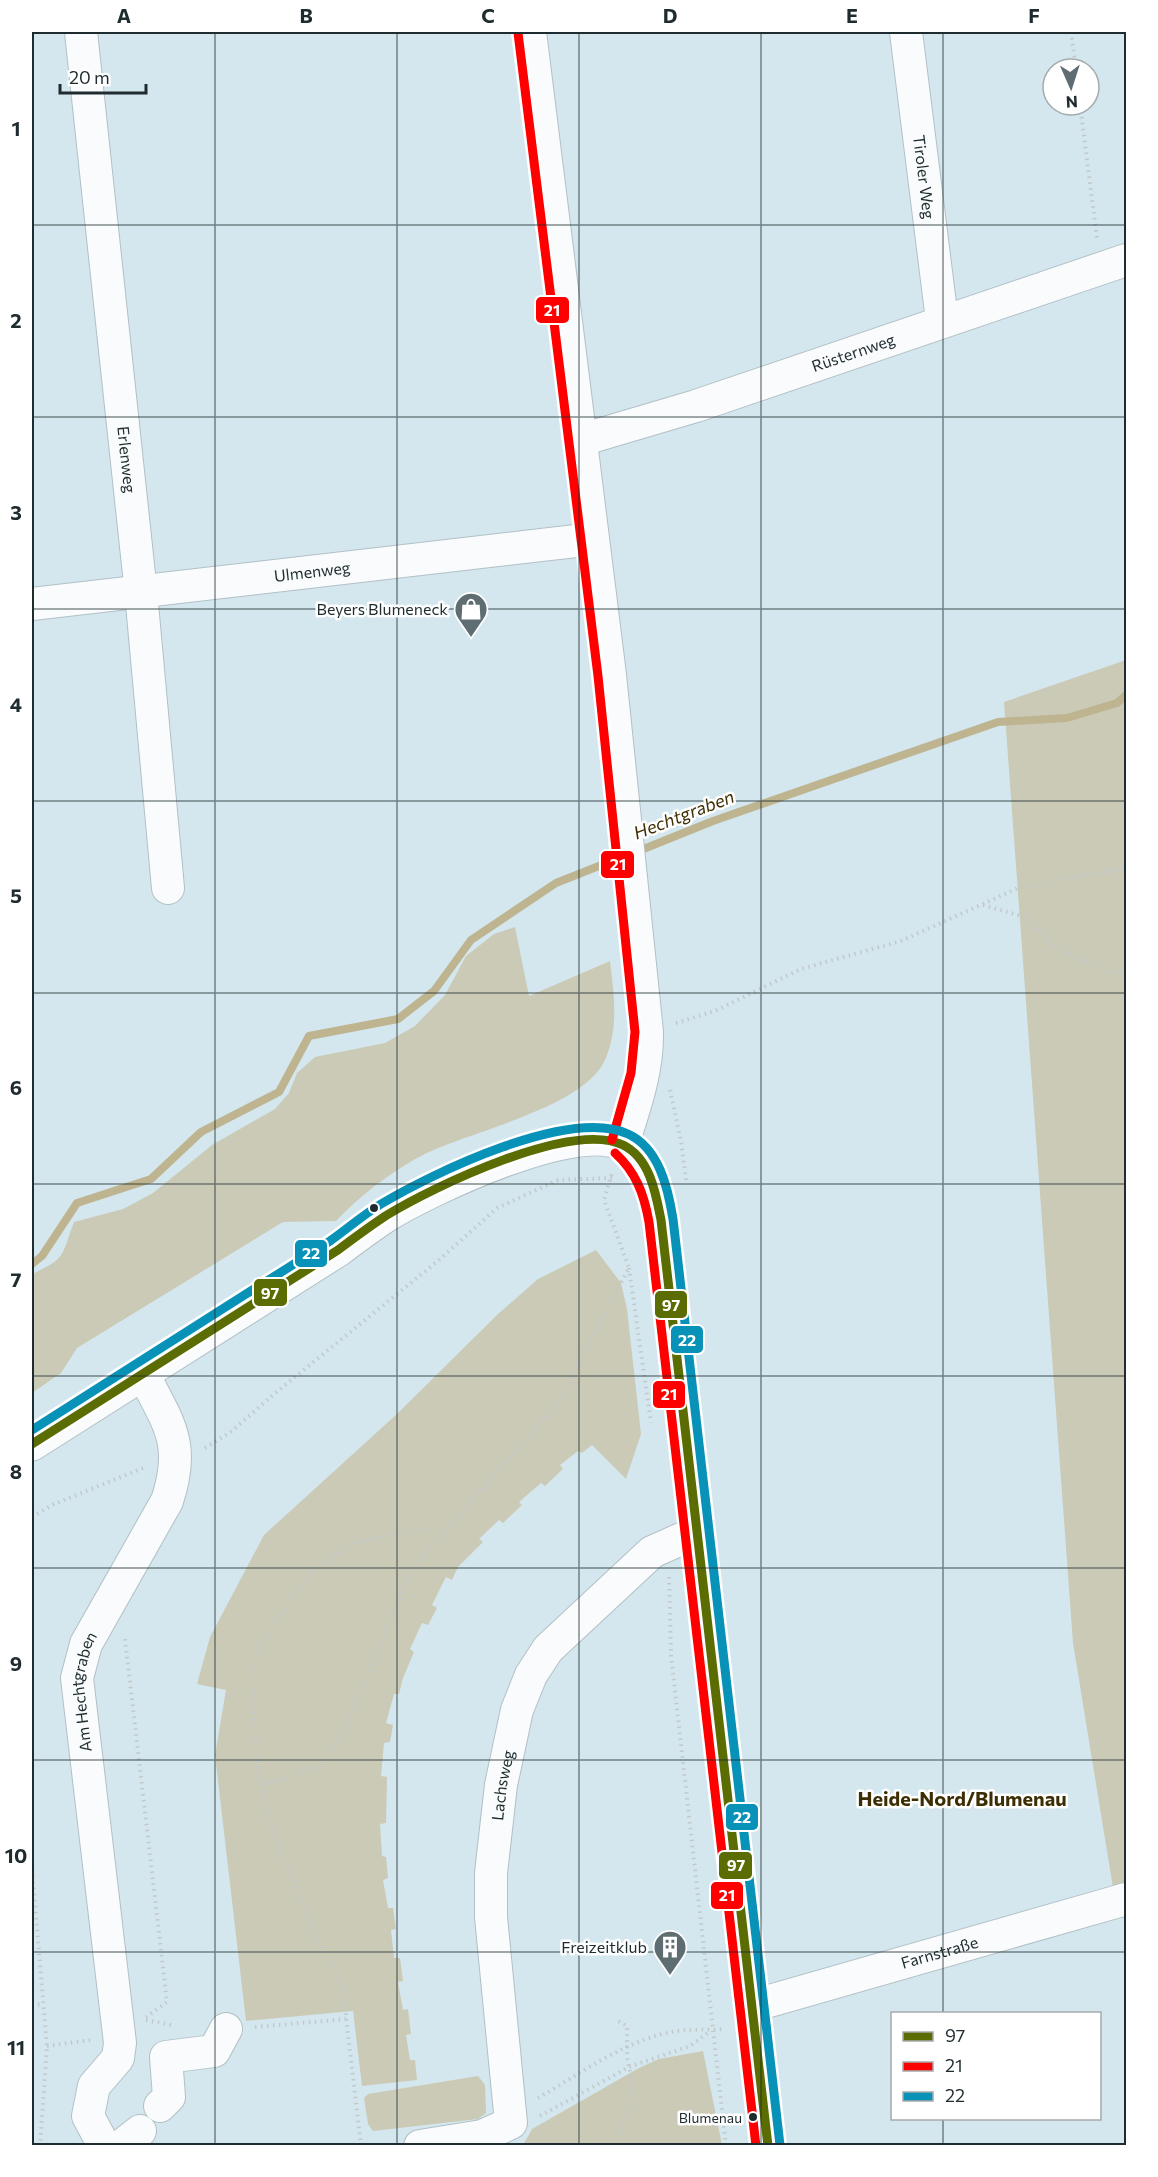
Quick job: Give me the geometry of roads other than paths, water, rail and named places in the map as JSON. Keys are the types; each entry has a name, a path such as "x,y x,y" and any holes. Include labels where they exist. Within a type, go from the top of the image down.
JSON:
{"street":[{"name":"Erlenweg","path":"81,32 141,593 168,888"},
{"path":"530,32 632,871 647,1032 648,1052 643,1077 623,1144"},
{"name":"Tiroler Weg","path":"906,32 942,320"},
{"name":"Rüsternweg","path":"581,440 696,406 942,320 1126,260"},
{"name":"Ulmenweg","path":"32,604 593,539"},
{"path":"32,1444 338,1250 387,1215 453,1180 551,1145 586,1138 610,1139 623,1144 647,1170 657,1196 768,2145"},
{"name":"Am Hechtgraben","path":"104,2145 88,2116 94,2086 118,2058 120,2043 117,2037 76,1678 86,1644 167,1502 177,1465 171,1430 143,1374"},
{"name":"Lachsweg","path":"420,2145 482,2136 511,2123 491,1917 491,1873 501,1785 517,1710 531,1675 548,1649 652,1552 697,1532"},
{"name":"Farnstraße","path":"754,2016 1126,1899"},
{"path":"169,2101 166,2057 214,2051 226,2029"}],"waterway":[{"name":"Hechtgraben","path":"636,852 713,821 998,722 1067,718 1117,703 1126,695"},
{"name":"Hechtgraben","path":"32,1264 42,1256 77,1203 151,1179 201,1132 279,1092 309,1036 398,1019 434,991 471,940 556,883 624,856"}],"place":[{"name":"Beyers Blumeneck","path":"471,638"},
{"name":"Freizeitklub","path":"670,1976"},
{"name":"Blumenau","path":"753,2117"}],"district":[{"name":"Heide-Nord/Blumenau","path":"962,1799"}]}
